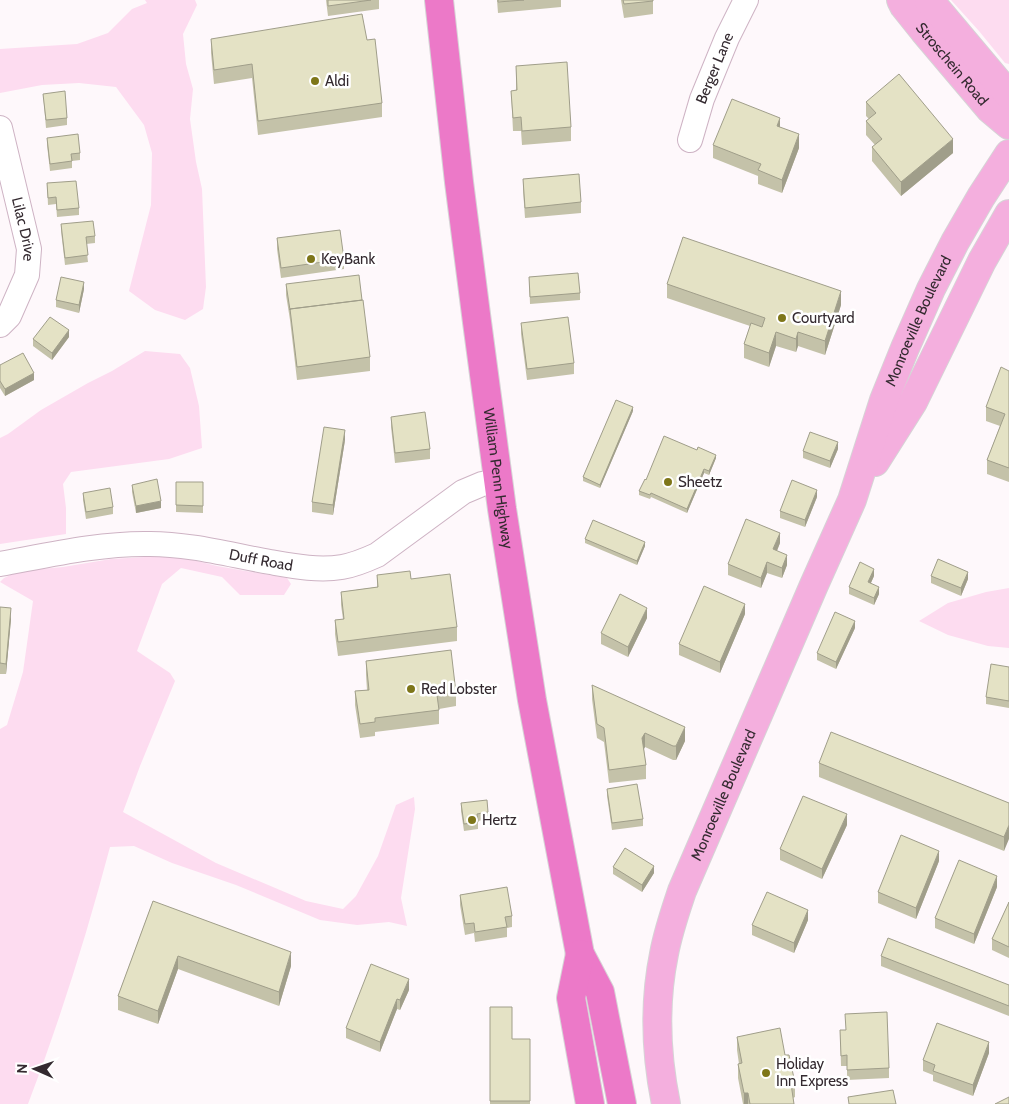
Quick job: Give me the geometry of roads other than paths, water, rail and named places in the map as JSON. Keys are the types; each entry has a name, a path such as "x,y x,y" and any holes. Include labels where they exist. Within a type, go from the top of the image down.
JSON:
{"highway":[{"name":"William Penn Highway","path":"439,0 461,198 499,481 532,700 580,954 600,992 622,1104"},
{"name":"William Penn Highway","path":"580,954 571,998 587,1097"}],"main road":[{"name":"Stroschein Road","path":"901,0 924,31 990,109 1009,125"},
{"name":"Stroschein Road","path":"929,0 1004,84"},
{"name":"Monroeville Boulevard","path":"666,1104 658,1047 657,1016 663,956 682,891 852,500 884,400 927,298 955,242 1009,154"},
{"name":"Monroeville Boulevard","path":"852,500 913,402 982,261 1009,214"}],"street":[{"name":"Berger Lane","path":"690,140 702,99 727,38 746,0"},
{"name":"Lilac Drive","path":"0,128 29,249 27,275 9,316 0,326"},
{"name":"Duff Road","path":"0,564 104,547 169,544 299,567 341,567 365,561 377,555 463,492 482,484 499,481"}],"place":[{"name":"Aldi","path":"315,81"},
{"name":"KeyBank","path":"311,259"},
{"name":"Courtyard","path":"782,318"},
{"name":"Sheetz","path":"668,482"},
{"name":"Red Lobster","path":"411,689"},
{"name":"Hertz","path":"472,820"},
{"name":"Holiday Inn Express","path":"766,1073"}]}
